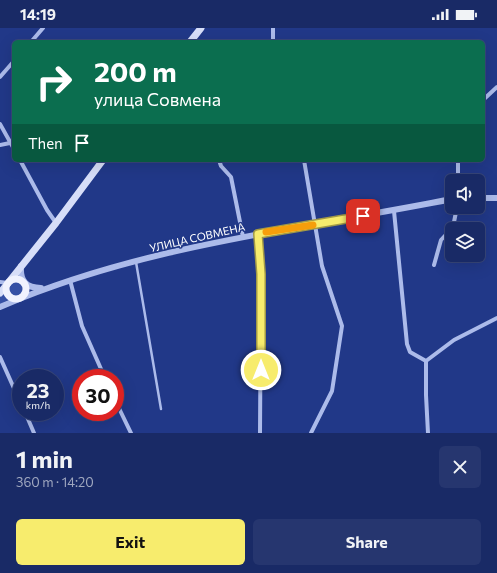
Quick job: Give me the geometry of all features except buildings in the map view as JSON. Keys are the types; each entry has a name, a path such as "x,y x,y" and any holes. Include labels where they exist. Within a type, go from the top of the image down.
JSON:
{"main road":[{"path":"192,40 201,28"},
{"path":"0,293 56,223 102,162"},
{"path":"16,279 24,283 26,291 21,298 10,297 6,290 8,283 16,279"}],"street":[{"path":"33,40 43,28"},
{"path":"273,28 273,40"},
{"path":"0,77 12,63"},
{"path":"485,98 497,87"},
{"path":"0,124 12,146"},
{"path":"0,145 10,143"},
{"path":"21,162 47,210 56,223"},
{"path":"220,162 221,166 231,177 243,237"},
{"path":"304,162 322,266 342,326 332,392 311,433"},
{"path":"458,162 458,174"},
{"path":"485,198 497,198"},
{"name":"УЛИЦА СОВМЕНА","path":"0,307 45,288 136,261 258,234 394,211 445,200"},
{"path":"394,211 407,344 410,352 426,361"},
{"path":"434,265 441,240 453,227 456,214"},
{"path":"258,234 261,274 260,433"},
{"path":"21,266 21,276 24,283 36,288 45,288"},
{"path":"70,280 82,326 101,369"},
{"path":"0,282 8,283"},
{"path":"426,361 454,340 497,318"},
{"path":"0,357 12,384"},
{"path":"426,361 428,433"},
{"path":"124,419 131,433"},
{"path":"29,421 34,433"}],"lane":[{"path":"136,261 161,409"}],"shaded area":[{"path":"16,281 23,286 24,289 19,296 16,297 9,292 8,289 13,282"},
{"path":"5,290 10,299 0,304 0,297"}],"slow traffic":[{"path":"266,232 313,225"}],"route":[{"path":"261,370 261,274 258,234 363,216"}]}
